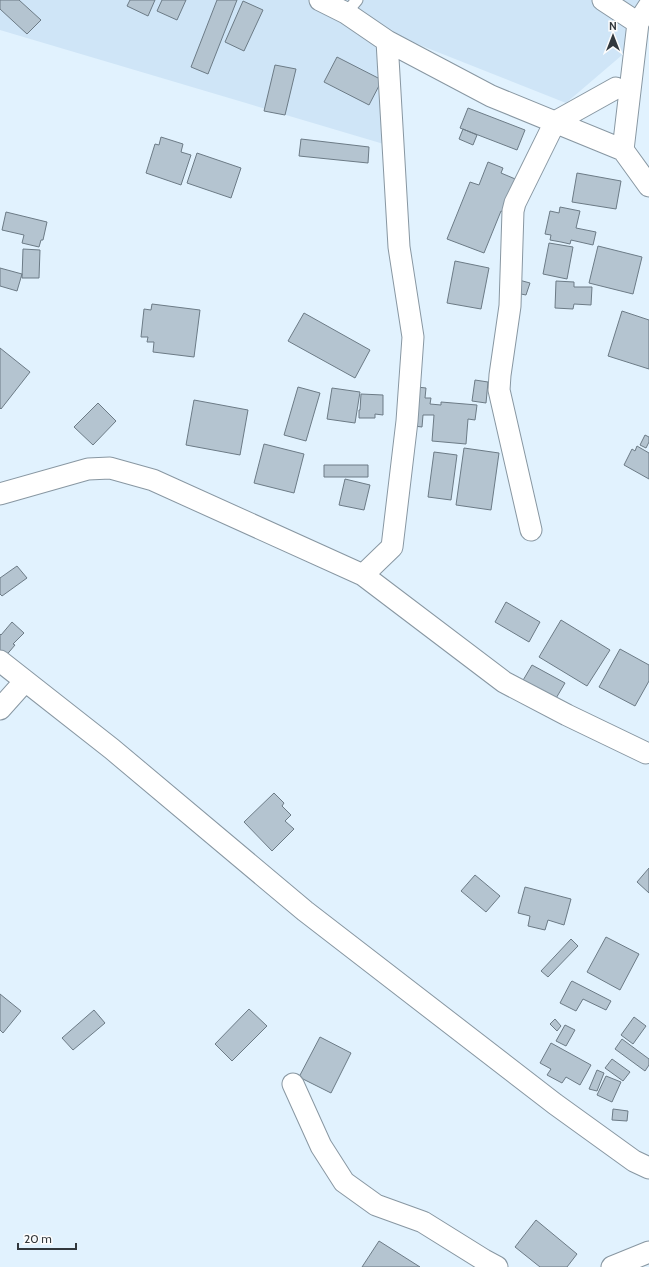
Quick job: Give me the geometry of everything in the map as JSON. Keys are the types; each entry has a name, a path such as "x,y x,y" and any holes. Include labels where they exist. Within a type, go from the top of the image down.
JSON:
{"street":[{"path":"320,0 352,7 387,41 491,96 623,150 649,186"},
{"path":"603,0 638,23"},
{"path":"623,150 638,23 649,6"},
{"path":"363,575 392,547 407,421 412,337 399,247 387,41"},
{"path":"531,530 499,390 510,306 515,203 555,122 616,88"},
{"path":"0,494 88,469 110,468 153,480 363,575 504,682 646,753"},
{"path":"0,661 112,749 311,916 555,1104 634,1161 649,1168"},
{"path":"0,709 25,681"},
{"path":"293,1084 321,1146 344,1182 376,1205 422,1222 497,1267"},
{"path":"612,1267 649,1252"}],"shaded area":[{"path":"0,0 649,0 649,27 642,38 566,103 402,38 387,145 0,30"}],"building":[{"path":"0,0 19,0 41,20 27,34 0,9"},
{"path":"130,0 155,0 148,16 127,6"},
{"path":"162,0 186,0 177,20 157,11"},
{"path":"217,0 237,0 208,74 191,67"},
{"path":"243,1 263,10 244,51 225,42"},
{"path":"337,57 382,80 369,105 324,82"},
{"path":"275,65 296,69 285,115 264,111"},
{"path":"468,108 525,130 517,150 460,128"},
{"path":"463,129 477,135 473,145 459,139"},
{"path":"161,137 183,144 181,152 191,155 181,185 146,173 155,144 159,145"},
{"path":"301,139 369,147 368,163 299,156"},
{"path":"197,153 241,168 231,198 187,183"},
{"path":"488,162 503,168 501,173 520,181 506,213 501,211 484,253 447,239 470,182 479,185"},
{"path":"577,173 621,181 616,209 572,202"},
{"path":"560,207 580,211 576,228 596,232 593,245 571,240 570,244 550,240 551,235 545,234 550,211 559,213"},
{"path":"6,212 47,222 43,240 41,240 39,247 22,243 24,235 2,230"},
{"path":"549,243 573,247 567,279 543,274"},
{"path":"598,246 642,257 633,294 589,283"},
{"path":"23,249 40,250 39,278 22,278"},
{"path":"455,261 489,268 481,309 447,303"},
{"path":"0,268 22,274 17,291 0,286"},
{"path":"519,280 530,283 526,295 516,293"},
{"path":"556,281 574,282 574,287 592,287 591,305 574,304 573,309 555,308"},
{"path":"152,304 200,310 194,357 153,352 154,342 147,342 148,337 141,337 144,309 151,310"},
{"path":"622,311 649,320 649,369 608,356"},
{"path":"304,313 370,350 355,378 288,341"},
{"path":"0,348 30,372 1,409 0,408"},
{"path":"475,380 488,382 486,403 472,401"},
{"path":"298,387 320,393 306,441 284,435"},
{"path":"417,387 426,388 425,398 431,398 430,404 441,405 441,402 477,405 475,420 468,419 466,444 432,441 434,415 423,415 422,427 414,426"},
{"path":"332,388 360,392 355,423 327,419"},
{"path":"361,394 383,395 383,415 375,414 375,418 359,418"},
{"path":"194,400 248,410 240,455 186,445"},
{"path":"98,403 116,421 93,445 74,427"},
{"path":"645,435 649,437 649,442 646,448 640,445"},
{"path":"264,444 304,454 294,493 254,483"},
{"path":"637,446 649,453 649,479 624,465 632,449 635,451"},
{"path":"464,448 499,453 491,510 456,505"},
{"path":"434,452 457,455 451,500 428,497"},
{"path":"324,465 368,465 368,477 324,477"},
{"path":"345,479 370,485 364,510 339,505"},
{"path":"17,566 27,578 2,596 0,594 0,578"},
{"path":"506,602 540,622 529,642 495,622"},
{"path":"561,620 610,650 587,686 539,657"},
{"path":"12,622 24,633 13,644 15,645 4,658 0,655 0,634 1,635"},
{"path":"620,649 649,665 649,681 635,706 599,687"},
{"path":"532,665 565,683 555,700 522,682"},
{"path":"274,793 284,803 282,806 291,815 285,821 294,829 272,851 244,822"},
{"path":"649,868 649,893 637,882"},
{"path":"475,875 500,896 486,912 461,891"},
{"path":"525,887 571,899 564,925 548,920 545,930 528,926 530,916 518,913"},
{"path":"606,937 639,954 620,990 587,972"},
{"path":"571,939 578,946 548,977 541,971"},
{"path":"572,981 611,1001 606,1010 583,999 576,1011 560,1003"},
{"path":"0,994 21,1011 3,1033 0,1030"},
{"path":"249,1009 267,1026 232,1061 215,1044"},
{"path":"94,1010 105,1023 73,1050 62,1038"},
{"path":"634,1017 646,1026 633,1044 621,1035"},
{"path":"555,1019 561,1026 557,1031 550,1024"},
{"path":"565,1025 575,1030 566,1046 556,1041"},
{"path":"320,1037 351,1053 331,1093 299,1077"},
{"path":"622,1039 649,1059 649,1065 645,1071 615,1049"},
{"path":"551,1043 591,1065 580,1085 566,1077 562,1083 547,1075 551,1069 540,1063"},
{"path":"612,1059 630,1072 623,1081 605,1068"},
{"path":"597,1070 604,1073 597,1091 589,1089"},
{"path":"606,1076 621,1082 612,1102 597,1095"},
{"path":"613,1109 628,1111 627,1121 612,1120"},
{"path":"536,1220 577,1254 567,1267 540,1267 515,1247"},
{"path":"379,1241 420,1267 362,1267"}]}
